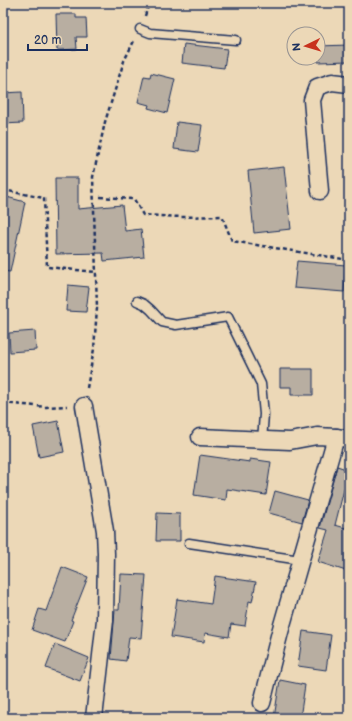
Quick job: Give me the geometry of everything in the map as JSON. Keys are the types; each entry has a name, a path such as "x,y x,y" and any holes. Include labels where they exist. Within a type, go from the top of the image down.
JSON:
{"street":[{"path":"320,191 312,100 317,87 332,82 349,84"},
{"path":"84,406 104,531 106,554 105,620 94,718"},
{"path":"200,437 290,442 317,436 342,438 300,560 262,702"}],"lane":[{"path":"140,29 150,33 236,40"},
{"path":"137,301 144,304 162,322 176,325 228,317 261,384 264,414 262,441"},
{"path":"189,543 300,560"}],"path":[{"path":"3,402 46,406 84,406 94,349 96,308 93,177 105,122 124,61 140,29 149,3"},
{"path":"3,190 44,198 47,267 96,272"},
{"path":"100,197 134,198 143,215 181,217 222,216 232,241 349,260"}],"building":[{"path":"56,14 76,14 76,18 86,18 87,37 76,37 77,49 57,50"},
{"path":"184,44 227,49 224,68 182,63"},
{"path":"349,45 349,61 326,62 326,46"},
{"path":"151,73 175,79 167,113 148,108 149,105 138,102 144,76 150,77"},
{"path":"22,92 23,123 3,124 3,93"},
{"path":"177,122 202,125 198,152 174,149"},
{"path":"284,167 291,229 254,233 248,171"},
{"path":"55,178 78,178 78,209 122,205 125,231 141,229 144,257 104,261 103,253 56,254"},
{"path":"3,196 25,202 10,272 3,271"},
{"path":"297,261 346,265 344,292 294,288"},
{"path":"68,285 89,287 86,312 66,311"},
{"path":"35,331 36,350 10,352 9,333"},
{"path":"280,369 313,369 313,395 291,395 291,387 280,387"},
{"path":"58,421 64,452 39,457 33,426"},
{"path":"200,455 250,462 250,459 271,462 266,495 227,489 226,500 194,495"},
{"path":"337,466 349,470 335,525 349,529 349,572 318,562 328,530 320,528"},
{"path":"275,491 308,500 302,522 269,513"},
{"path":"157,513 180,514 180,541 156,541"},
{"path":"62,567 88,577 71,620 73,621 65,642 32,630 39,609 46,611"},
{"path":"121,574 146,575 141,638 129,637 126,661 111,659 115,610 119,610"},
{"path":"215,576 256,582 252,602 249,601 245,626 231,624 229,637 205,633 204,642 171,637 177,599 211,604"},
{"path":"303,631 331,635 326,670 298,666"},
{"path":"55,644 89,658 80,681 46,668"},
{"path":"280,680 305,685 300,718 274,718"}]}
